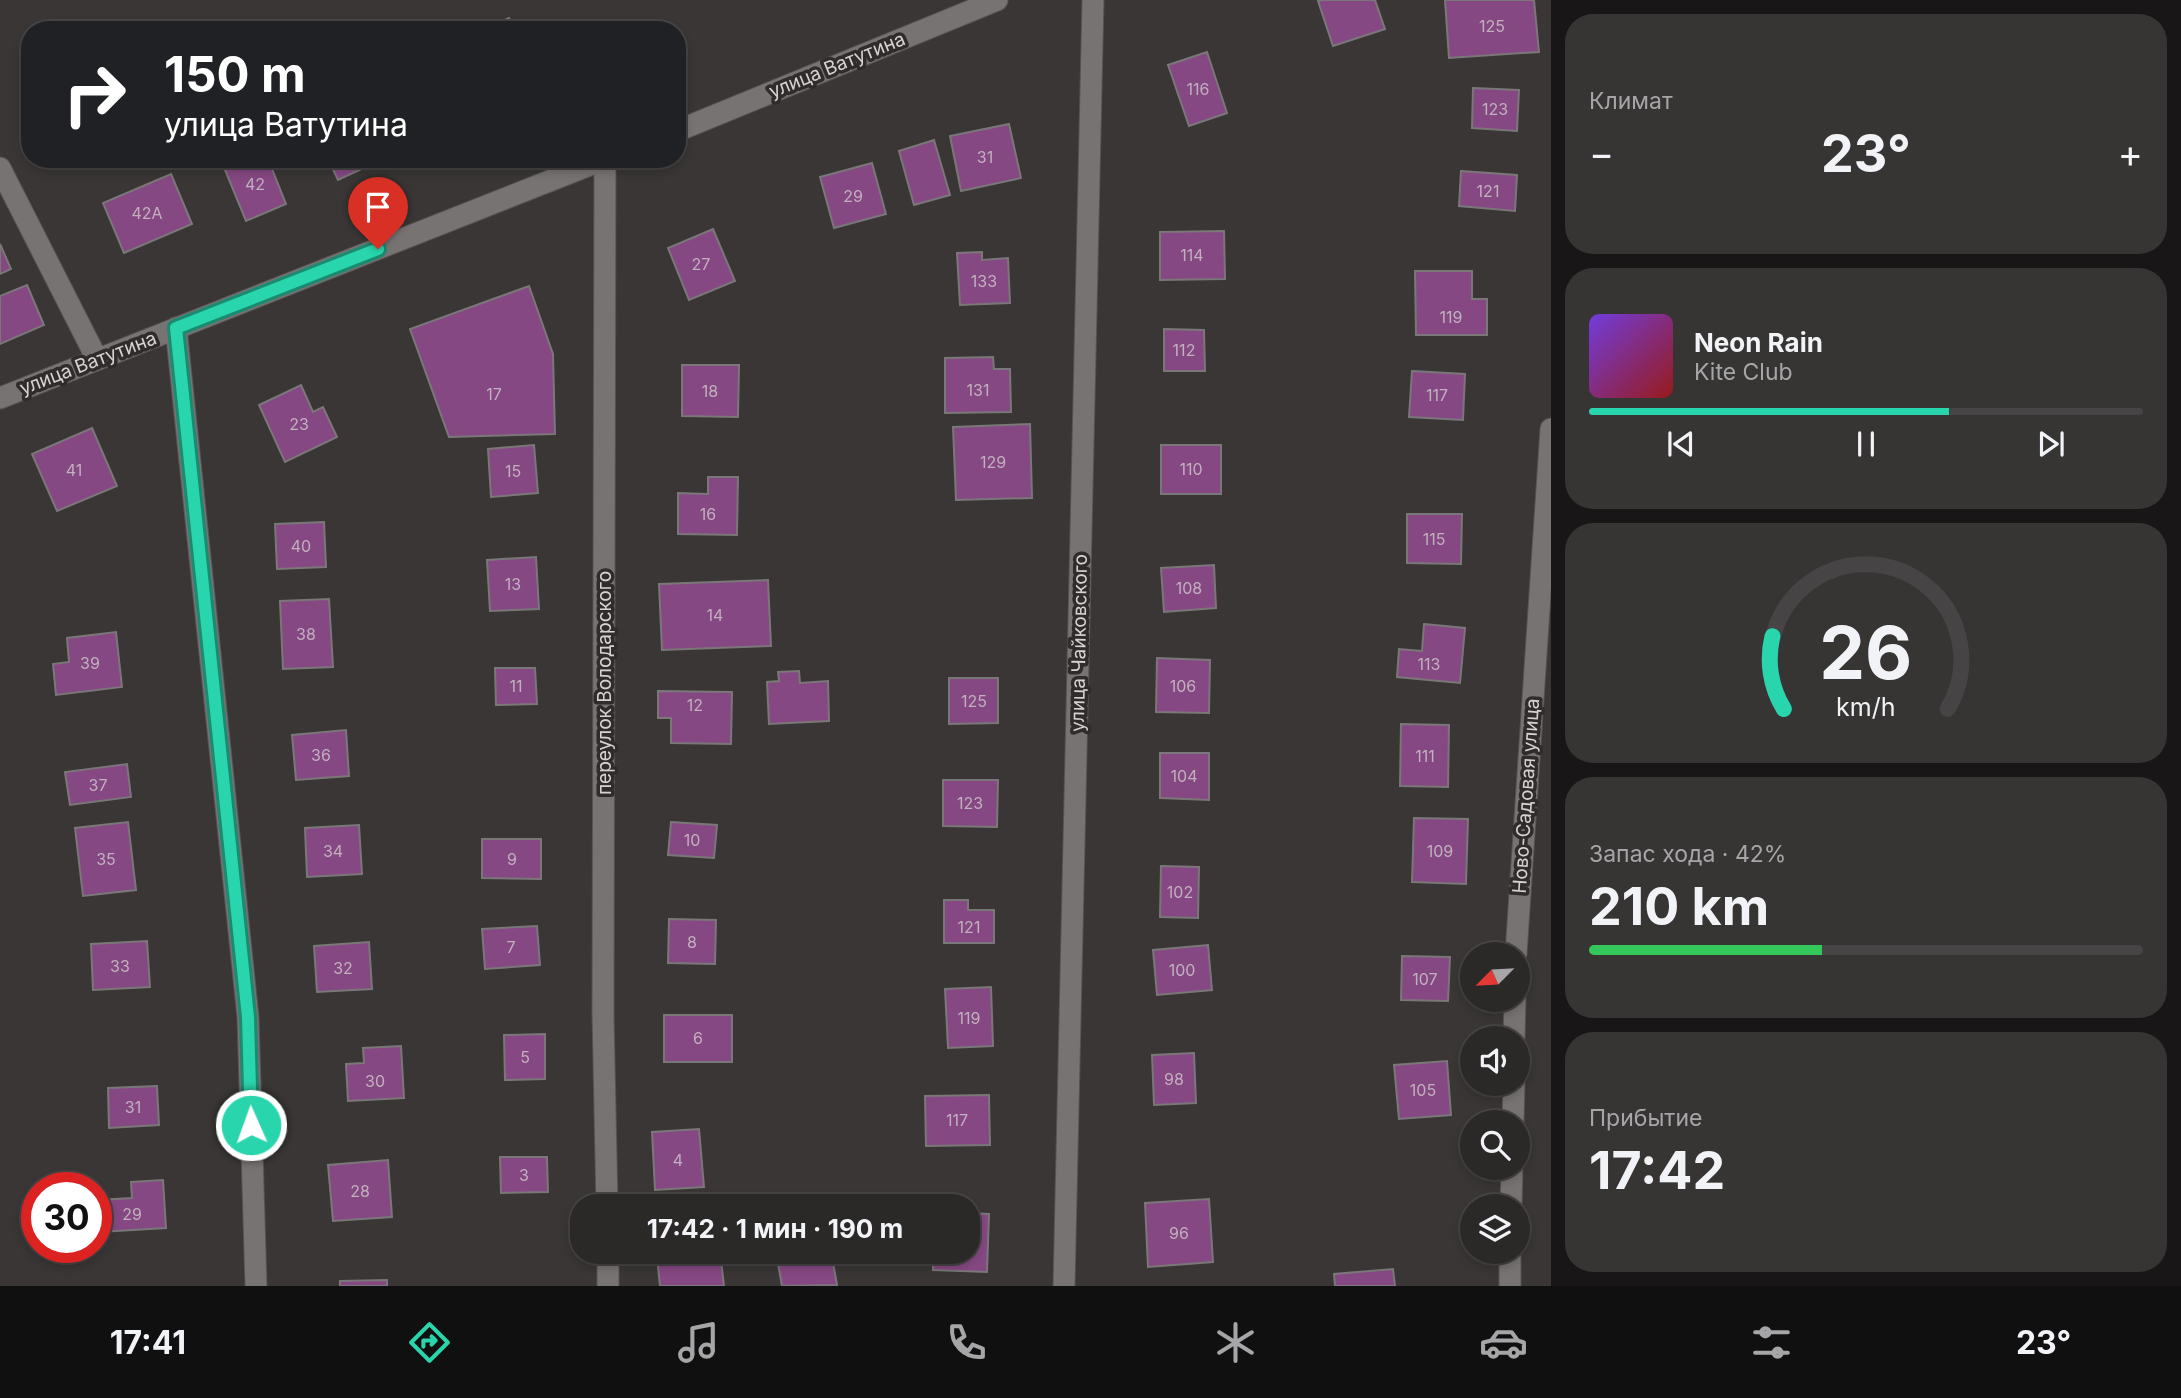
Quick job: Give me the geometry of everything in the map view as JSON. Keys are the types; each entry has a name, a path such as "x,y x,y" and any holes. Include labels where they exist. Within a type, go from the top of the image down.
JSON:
{"street":[{"name":"улица Ватутина","path":"686,127 997,0"},
{"name":"улица Чайковского","path":"1064,1286 1093,0"},
{"path":"0,168 97,359"},
{"name":"улица Ватутина","path":"0,397 582,168"},
{"name":"переулок Володарского","path":"605,168 603,1014 607,1194"},
{"path":"176,328 248,1017 256,1286"},
{"name":"Ново-Садовая улица","path":"1517,942 1551,429"},
{"path":"608,1264 608,1286"},
{"path":"1510,1264 1510,1286"}],"building":[{"path":"1375,0 1385,29 1333,46 1318,1"},
{"path":"1445,0 1534,0 1539,52 1449,58"},
{"path":"1207,52 1227,113 1189,126 1168,65"},
{"path":"1473,88 1519,90 1517,131 1472,128"},
{"path":"1009,124 1021,178 961,191 950,136"},
{"path":"934,140 950,195 914,205 899,151"},
{"path":"872,163 886,214 834,228 820,177"},
{"path":"224,168 272,168 286,204 246,221"},
{"path":"332,168 364,168 338,180"},
{"path":"1461,171 1517,175 1515,211 1459,206"},
{"path":"171,174 192,224 124,253 103,203"},
{"path":"713,229 735,281 689,300 668,248"},
{"path":"1224,231 1225,279 1160,280 1160,232"},
{"path":"0,244 11,269 0,274"},
{"path":"982,252 982,260 1008,258 1010,303 960,305 957,253"},
{"path":"1415,271 1472,271 1472,299 1487,299 1487,335 1416,335"},
{"path":"27,285 44,325 0,344 0,296"},
{"path":"529,286 553,354 555,434 449,437 410,329"},
{"path":"1164,329 1204,330 1205,371 1164,371"},
{"path":"993,357 994,369 1010,369 1011,412 945,413 945,358"},
{"path":"682,365 739,365 738,417 682,416"},
{"path":"1412,371 1465,374 1463,420 1409,417"},
{"path":"301,385 313,412 323,407 337,437 285,462 259,405"},
{"path":"1030,424 1032,498 956,500 953,427"},
{"path":"92,428 117,486 57,511 32,454"},
{"path":"534,445 538,493 491,497 488,449"},
{"path":"1161,445 1221,445 1221,494 1161,494"},
{"path":"708,477 738,477 737,535 678,534 678,493 708,494"},
{"path":"1407,514 1462,514 1461,564 1407,563"},
{"path":"324,522 326,567 277,569 275,524"},
{"path":"536,557 539,609 490,611 487,560"},
{"path":"1214,565 1216,608 1164,612 1161,568"},
{"path":"768,580 771,646 662,650 659,584"},
{"path":"329,599 333,667 283,669 280,601"},
{"path":"1424,624 1465,628 1460,683 1397,677 1399,649 1422,651"},
{"path":"116,632 122,687 56,695 53,664 69,662 67,638"},
{"path":"1157,658 1210,660 1209,713 1156,712"},
{"path":"495,668 535,668 537,704 496,705"},
{"path":"799,671 800,683 828,681 829,721 769,724 767,682 779,681 778,672"},
{"path":"949,678 998,678 998,723 949,724"},
{"path":"658,691 732,692 731,744 671,743 671,718 658,718"},
{"path":"1401,724 1449,725 1448,787 1400,786"},
{"path":"346,730 349,776 296,780 292,735"},
{"path":"1160,753 1209,753 1209,800 1160,798"},
{"path":"127,764 131,797 70,805 65,772"},
{"path":"943,780 998,780 997,827 943,826"},
{"path":"1414,818 1468,819 1466,884 1412,882"},
{"path":"128,822 136,890 83,896 75,828"},
{"path":"671,822 717,825 714,858 668,855"},
{"path":"359,825 362,874 307,877 305,828"},
{"path":"482,839 541,839 541,879 482,878"},
{"path":"1161,866 1199,867 1198,918 1160,917"},
{"path":"944,900 968,900 968,910 994,910 994,943 944,943"},
{"path":"669,919 716,920 715,964 668,963"},
{"path":"537,926 540,965 485,969 482,929"},
{"path":"147,941 150,987 93,990 91,944"},
{"path":"369,942 372,989 317,992 314,946"},
{"path":"1208,945 1212,990 1157,995 1153,950"},
{"path":"1402,956 1450,957 1448,1001 1401,1000"},
{"path":"991,987 993,1046 948,1048 945,989"},
{"path":"664,1015 732,1015 732,1062 664,1062"},
{"path":"545,1034 545,1079 505,1080 504,1035"},
{"path":"401,1046 404,1098 348,1101 346,1064 364,1063 363,1048"},
{"path":"1194,1053 1196,1103 1154,1105 1152,1055"},
{"path":"1447,1061 1451,1115 1399,1119 1394,1065"},
{"path":"157,1086 159,1125 109,1128 108,1088"},
{"path":"989,1095 990,1145 926,1146 925,1096"},
{"path":"699,1129 704,1187 655,1190 652,1132"},
{"path":"500,1157 547,1157 548,1192 501,1193"},
{"path":"388,1160 392,1217 333,1221 328,1165"},
{"path":"163,1180 166,1228 112,1231 112,1199 132,1198 131,1182"},
{"path":"1209,1199 1213,1262 1148,1267 1145,1203"},
{"path":"980,1214 989,1214 987,1272 933,1270 933,1264 980,1264"},
{"path":"658,1264 721,1264 724,1286 660,1286"},
{"path":"778,1264 833,1264 837,1285 782,1286"},
{"path":"1393,1269 1395,1286 1335,1286 1334,1274"},
{"path":"387,1280 387,1286 340,1286 340,1281"}],"route":[{"path":"251,1125 248,1017 176,328 378,249"}]}
